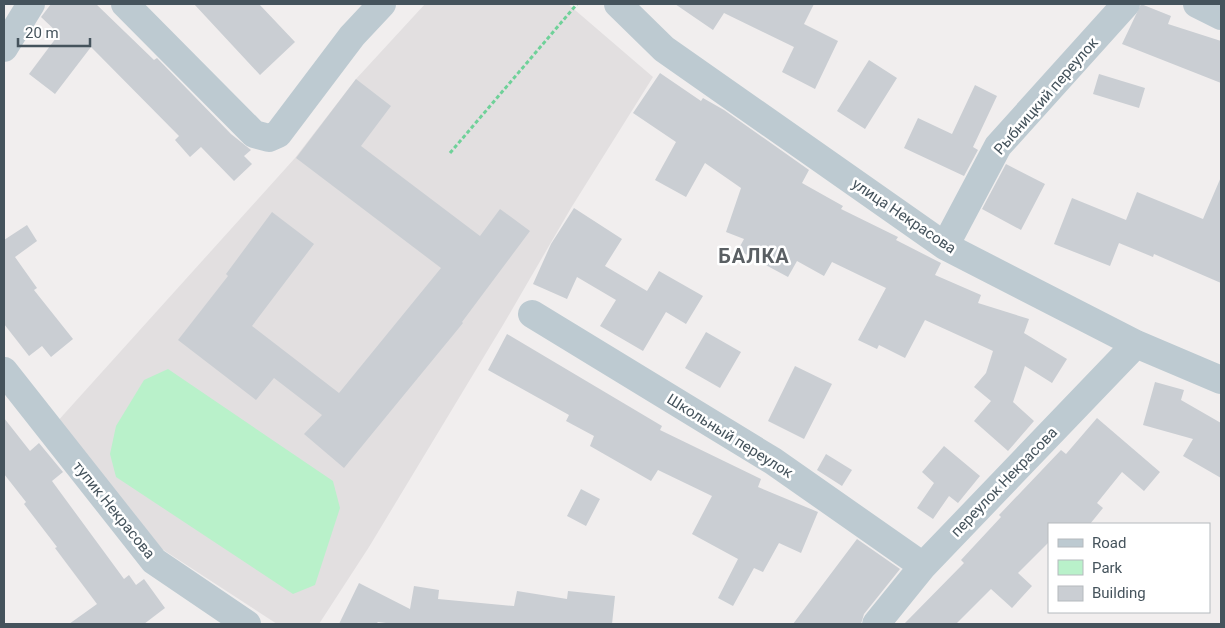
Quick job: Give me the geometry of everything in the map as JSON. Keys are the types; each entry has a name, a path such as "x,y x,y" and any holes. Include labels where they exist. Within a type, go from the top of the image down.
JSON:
{"street":[{"path":"4,48 31,4"},
{"path":"125,4 254,134 269,138 278,134 352,36 382,4"},
{"name":"улица Некрасова","path":"618,4 664,49 945,246 1136,344 1221,380"},
{"name":"Рыбницкий переулок","path":"945,246 998,146 1126,4"},
{"path":"1197,4 1221,16"},
{"name":"Школьный переулок","path":"532,314 773,461 923,566"},
{"name":"переулок Некрасова","path":"876,624 923,566 1136,344"},
{"name":"тупик Некрасова","path":"4,371 154,561 247,624"}],"path":[{"path":"450,152 577,4"}],"shaded area":[{"path":"425,4 568,4 653,77 571,208 369,547 319,624 277,624 162,549 56,423 295,158 356,79"}],"green space":[{"path":"168,369 333,481 340,508 315,585 293,594 116,477 110,454 116,426 144,380"}],"building":[{"path":"51,4 96,4 154,60 157,58 231,134 251,150 244,156 252,164 234,181 201,147 190,157 175,140 179,136 91,47 55,94 29,74 59,34 41,17"},
{"path":"194,4 259,4 295,42 260,75"},
{"path":"675,4 814,4 804,24 838,41 815,89 782,72 794,47 724,13 713,30"},
{"path":"1141,4 1171,16 1168,24 1221,41 1221,83 1122,44"},
{"path":"869,60 897,78 865,129 837,111"},
{"path":"660,73 701,101 703,98 724,110 809,170 802,183 843,206 841,209 898,237 896,240 941,263 935,275 981,295 978,303 1029,319 1024,333 1067,359 1052,383 1025,366 1013,402 1034,421 1008,451 974,421 991,401 974,387 986,373 993,351 925,320 905,358 879,345 877,349 858,340 886,288 832,262 824,276 797,261 788,277 738,250 744,239 726,232 741,188 705,163 686,197 655,180 676,142 633,113"},
{"path":"1099,74 1145,88 1139,108 1093,94"},
{"path":"356,79 391,106 361,146 480,236 500,209 530,231 463,323 344,468 304,434 322,415 274,378 256,400 178,340 228,276 226,274 272,212 314,244 252,326 339,393 441,268 296,158"},
{"path":"975,85 997,96 973,147 978,150 964,176 904,148 918,118 952,134"},
{"path":"1006,164 1045,184 1021,230 982,209"},
{"path":"1221,177 1221,283 1154,254 1153,257 1119,243 1110,266 1054,244 1072,198 1126,220 1137,192 1203,219"},
{"path":"574,208 622,239 605,266 647,291 659,271 703,296 686,324 666,312 643,351 600,326 616,300 577,277 567,299 533,284 551,244"},
{"path":"27,225 37,241 15,257 37,288 34,290 73,339 51,357 42,346 29,356 4,324 4,240"},
{"path":"706,332 741,352 720,388 685,368"},
{"path":"507,334 662,426 660,430 761,479 758,487 818,512 801,553 779,543 763,572 754,568 733,606 718,598 738,559 692,534 712,496 658,470 651,481 590,446 594,436 566,421 569,415 488,370"},
{"path":"795,366 832,384 804,439 768,421"},
{"path":"1155,382 1184,390 1181,400 1221,423 1221,478 1183,456 1193,439 1143,425"},
{"path":"4,418 30,451 39,443 63,472 52,481 124,579 129,575 136,585 144,579 165,608 144,624 69,624 97,604 24,504 26,502 4,474"},
{"path":"1097,418 1160,472 1144,491 1122,472 1097,503 1103,508 1091,523 1048,523 1048,543 1018,573 1032,586 1012,608 991,589 956,624 904,624 964,563 961,560 1001,517 999,515 1061,450 1066,454"},
{"path":"944,446 980,476 958,503 949,496 933,519 917,508 934,483 922,472"},
{"path":"826,454 852,470 842,486 817,470"},
{"path":"581,489 600,499 586,526 567,516"},
{"path":"857,539 900,569 864,614 861,624 793,624"},
{"path":"359,583 410,609 414,586 439,590 438,599 514,606 517,591 567,599 568,591 615,596 612,624 394,624 378,622 376,624 339,624"}],"district":[{"name":"БАЛКА","path":"754,256"}]}
